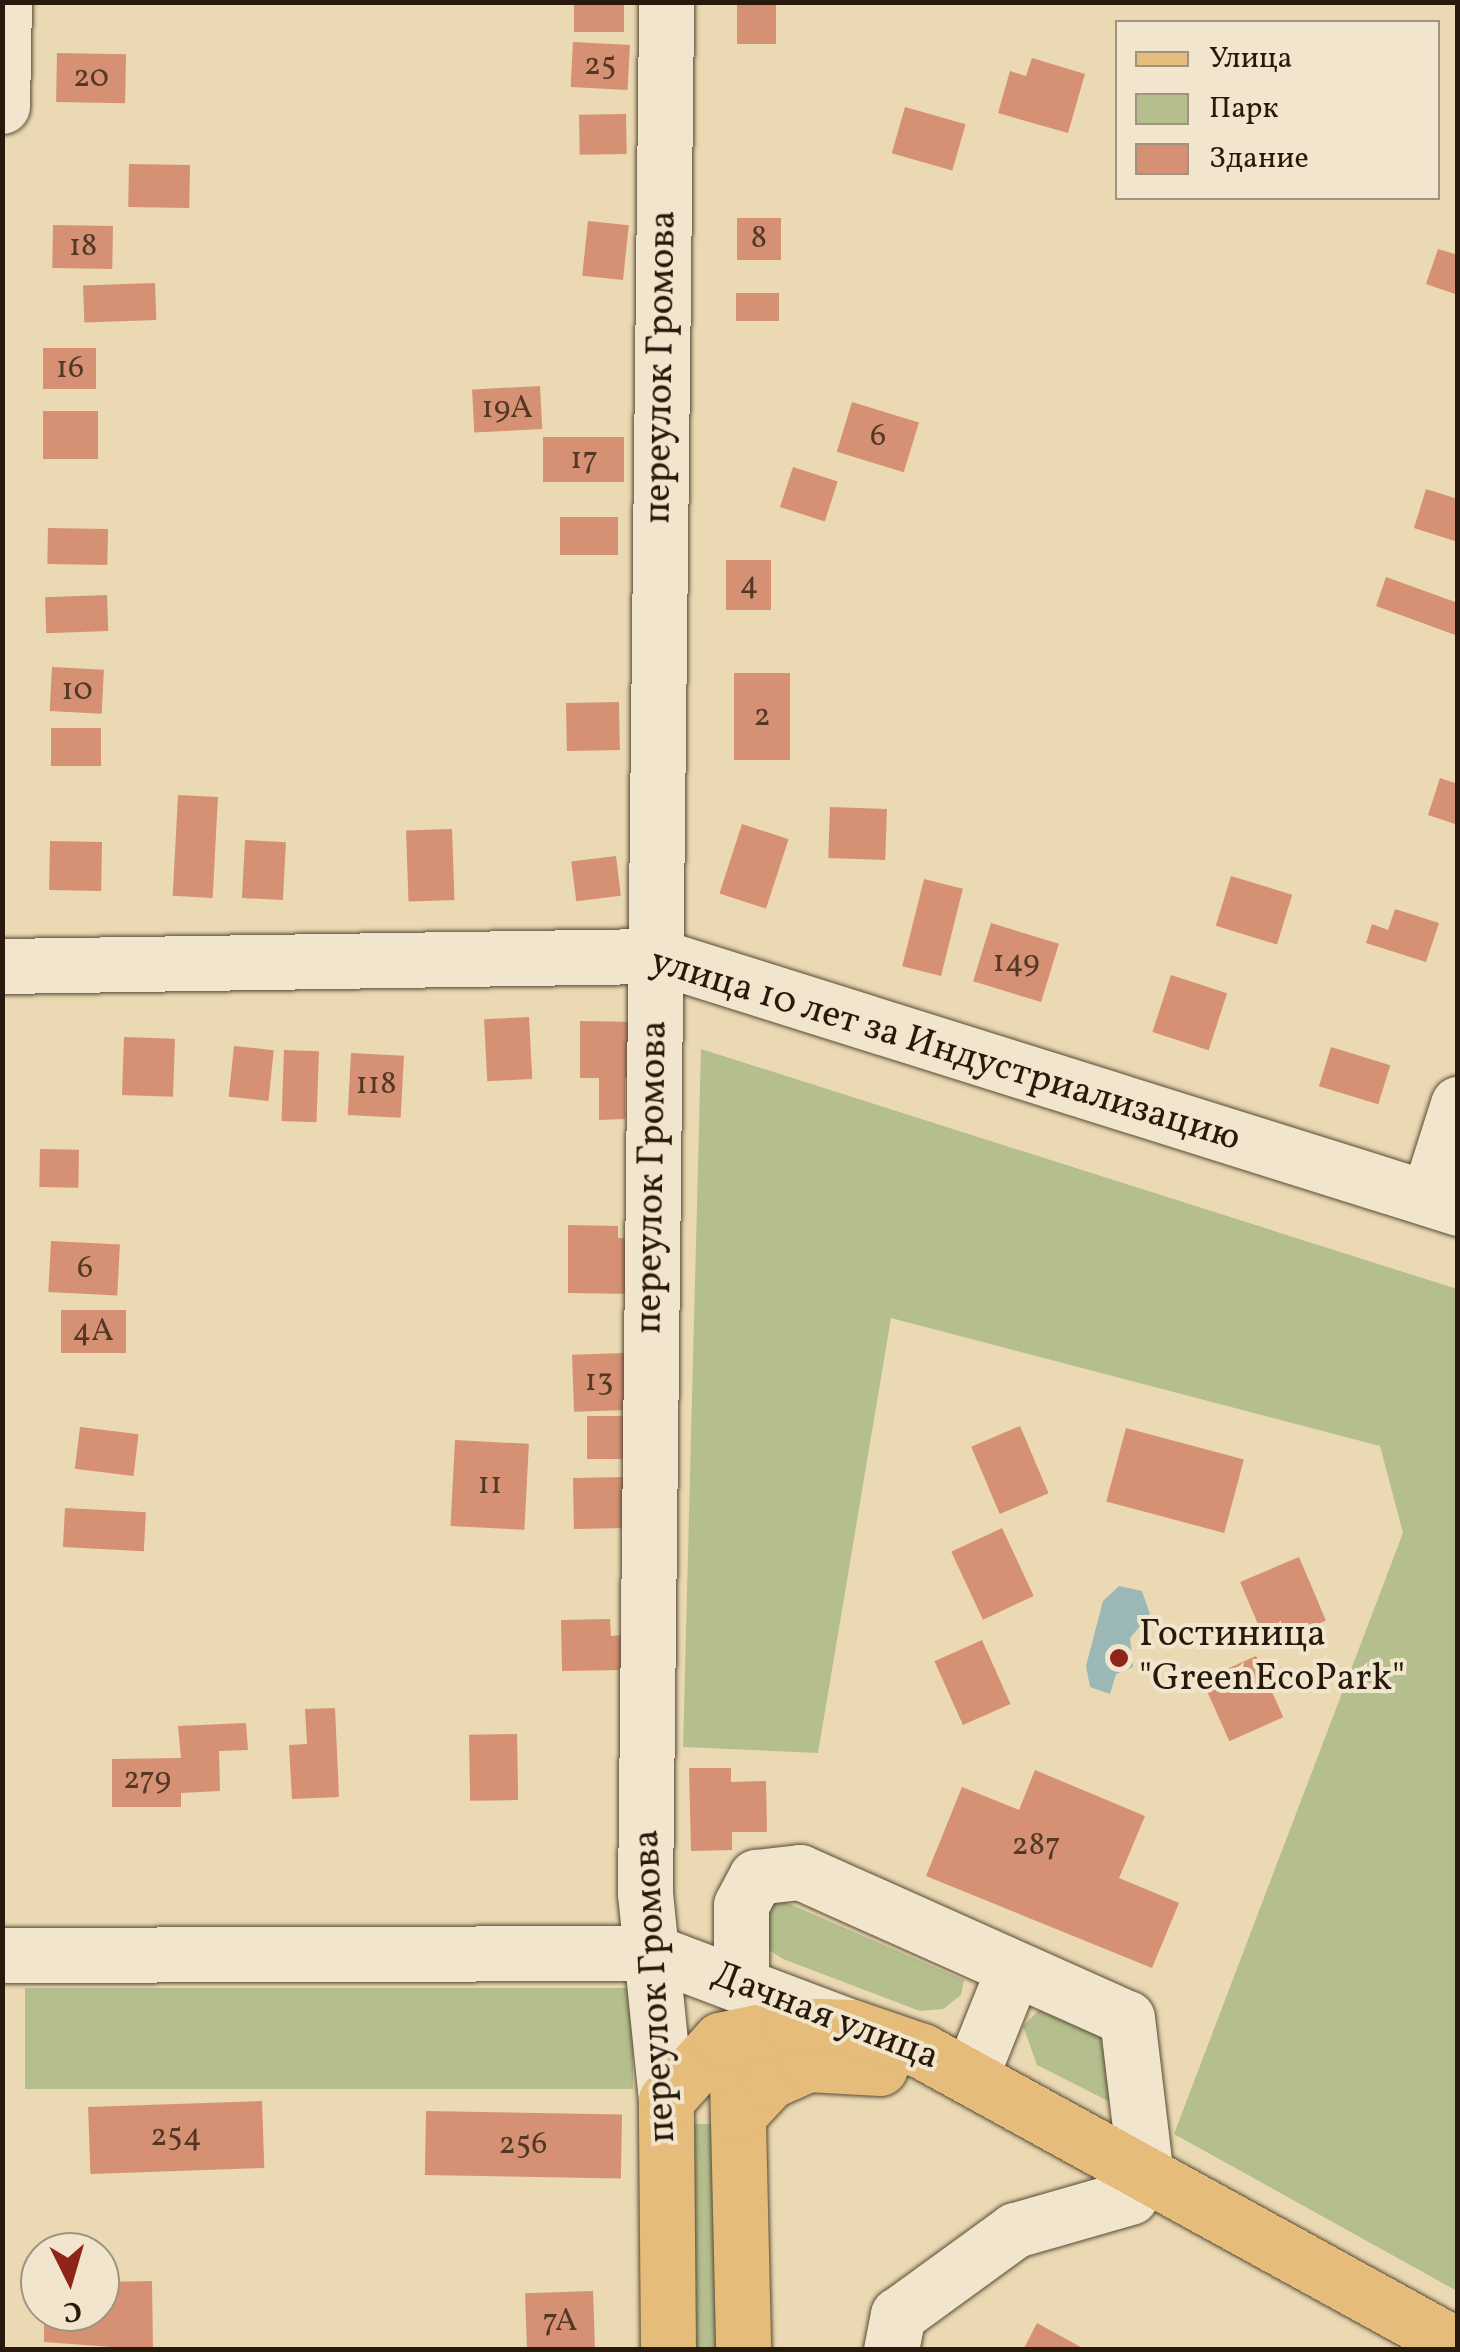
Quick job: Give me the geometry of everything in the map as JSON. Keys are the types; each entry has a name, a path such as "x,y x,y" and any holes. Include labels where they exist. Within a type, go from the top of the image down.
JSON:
{"main road":[{"path":"666,2100 720,2040 790,2024 857,2044"},
{"path":"720,2040 736,2068 741,2112"},
{"name":"переулок Громова","path":"743,2350 741,2112 770,2080 857,2044"},
{"name":"Дачная улица","path":"857,2044 972,2075 1400,2350"},
{"name":"Дачная улица","path":"857,2044 957,2102 1137,2183 1458,2346"},
{"name":"переулок Громова","path":"666,2100 668,2350"}],"street":[{"path":"2,106 4,2"},
{"name":"переулок Громова","path":"666,2 644,1893 655,1953 666,2100"},
{"name":"улица 10 лет за Индустриализацию","path":"2,966 656,956 1443,1203"},
{"path":"1443,1203 1458,1104"},
{"path":"741,1982 741,1905 748,1891 756,1878 800,1872 1126,2018 1137,2183 1015,2230 898,2315 891,2350"},
{"path":"655,1953 720,2040"},
{"name":"Дачная улица","path":"2,1956 655,1953 741,1982 857,2044"},
{"path":"972,2075 1014,1968"}],"green space":[{"path":"701,1049 1457,1289 1457,2291 1174,2134 1403,1533 1380,1446 891,1318 818,1753 683,1747"},
{"path":"776,1898 964,1980 961,1995 943,2009 920,2011 783,1959 769,1950 757,1915"},
{"path":"25,1988 633,1988 633,2089 25,2089"},
{"path":"1039,2010 1104,2038 1114,2104 1037,2065 1023,2026"},
{"path":"682,2124 716,2124 716,2349 682,2349"}],"water":[{"path":"1119,1586 1142,1591 1150,1614 1130,1638 1133,1667 1116,1674 1110,1694 1090,1687 1086,1666 1103,1601"}],"building":[{"path":"574,2 624,2 624,32 574,32"},
{"path":"737,2 776,2 776,44 737,44"},
{"path":"573,42 630,45 628,90 571,87"},
{"path":"57,53 126,54 125,103 56,102"},
{"path":"1032,58 1085,74 1068,133 998,113 1010,71 1026,76"},
{"path":"905,107 966,124 952,171 892,153"},
{"path":"626,114 627,154 580,155 579,115"},
{"path":"129,164 190,165 189,208 128,207"},
{"path":"737,218 781,218 781,260 737,260"},
{"path":"588,221 629,225 623,280 582,276"},
{"path":"53,225 113,226 112,269 52,268"},
{"path":"1438,249 1458,255 1458,295 1426,284"},
{"path":"155,283 156,320 84,322 83,286"},
{"path":"736,293 779,293 779,321 736,321"},
{"path":"43,348 96,348 96,389 43,389"},
{"path":"540,386 542,429 474,432 472,390"},
{"path":"852,402 919,422 904,472 837,452"},
{"path":"43,411 98,411 98,459 43,459"},
{"path":"543,437 624,437 624,482 543,482"},
{"path":"793,467 838,482 825,521 780,507"},
{"path":"1426,489 1458,499 1458,542 1414,528"},
{"path":"560,517 618,517 618,555 560,555"},
{"path":"48,528 108,529 107,565 47,564"},
{"path":"726,560 771,560 771,610 726,610"},
{"path":"1386,577 1458,603 1458,636 1376,606"},
{"path":"107,595 108,631 46,633 45,597"},
{"path":"52,667 104,670 102,714 50,711"},
{"path":"734,673 790,673 790,760 734,760"},
{"path":"619,702 620,750 567,751 566,703"},
{"path":"51,728 101,728 101,766 51,766"},
{"path":"1440,778 1458,784 1458,825 1428,815"},
{"path":"178,795 218,797 213,898 173,896"},
{"path":"830,807 887,809 885,860 828,858"},
{"path":"742,824 789,839 766,909 719,893"},
{"path":"452,829 454,900 409,902 406,831"},
{"path":"245,840 286,842 283,900 242,898"},
{"path":"50,841 102,842 101,891 49,890"},
{"path":"616,856 621,896 576,901 571,861"},
{"path":"1231,876 1292,895 1277,944 1216,926"},
{"path":"924,879 963,889 941,976 902,966"},
{"path":"1395,909 1439,923 1426,962 1366,943 1372,924 1388,930"},
{"path":"991,923 1059,944 1041,1002 973,981"},
{"path":"1171,975 1227,993 1209,1050 1152,1032"},
{"path":"529,1017 532,1079 487,1081 484,1019"},
{"path":"580,1021 642,1022 642,1078 625,1077 625,1119 599,1120 599,1078 580,1078"},
{"path":"124,1037 175,1039 173,1097 122,1095"},
{"path":"234,1046 274,1050 268,1101 229,1097"},
{"path":"1331,1047 1390,1065 1378,1104 1319,1086"},
{"path":"284,1050 319,1051 317,1122 282,1121"},
{"path":"351,1053 404,1056 401,1118 348,1115"},
{"path":"40,1149 79,1150 78,1188 39,1187"},
{"path":"568,1225 618,1226 618,1238 635,1239 635,1294 568,1293"},
{"path":"51,1241 120,1245 117,1296 48,1292"},
{"path":"61,1310 126,1310 126,1353 61,1353"},
{"path":"624,1353 626,1410 574,1412 572,1355"},
{"path":"587,1416 627,1416 627,1459 587,1459"},
{"path":"1020,1426 1049,1493 1000,1514 971,1447"},
{"path":"80,1427 139,1434 133,1476 75,1469"},
{"path":"1126,1428 1244,1460 1224,1533 1106,1501"},
{"path":"455,1440 529,1444 524,1530 450,1526"},
{"path":"627,1477 628,1528 574,1529 573,1478"},
{"path":"65,1508 146,1512 144,1551 63,1547"},
{"path":"1002,1528 1034,1596 983,1620 951,1552"},
{"path":"1299,1557 1326,1621 1267,1646 1240,1582"},
{"path":"610,1619 611,1636 622,1635 623,1670 562,1671 561,1620"},
{"path":"982,1640 1010,1704 963,1725 934,1661"},
{"path":"1256,1656 1283,1717 1229,1741 1202,1680"},
{"path":"335,1708 339,1797 292,1799 289,1745 307,1744 305,1709"},
{"path":"246,1723 248,1750 219,1751 220,1791 181,1793 181,1807 112,1807 112,1759 181,1758 178,1726"},
{"path":"517,1734 518,1800 470,1801 469,1735"},
{"path":"689,1768 731,1768 731,1782 766,1781 767,1832 732,1832 732,1850 691,1851"},
{"path":"1035,1770 1145,1816 1119,1878 1179,1903 1152,1968 926,1876 962,1787 1019,1810"},
{"path":"262,2101 264,2168 90,2174 88,2107"},
{"path":"426,2111 622,2114 621,2178 425,2175"},
{"path":"152,2281 153,2350 44,2342 44,2332 120,2332 120,2282"},
{"path":"593,2291 595,2350 527,2350 525,2293"},
{"path":"1037,2323 1086,2350 1023,2350"}],"place":[{"name":"Гостиница \"GreenEcoPark\"","path":"1119,1658"}]}
